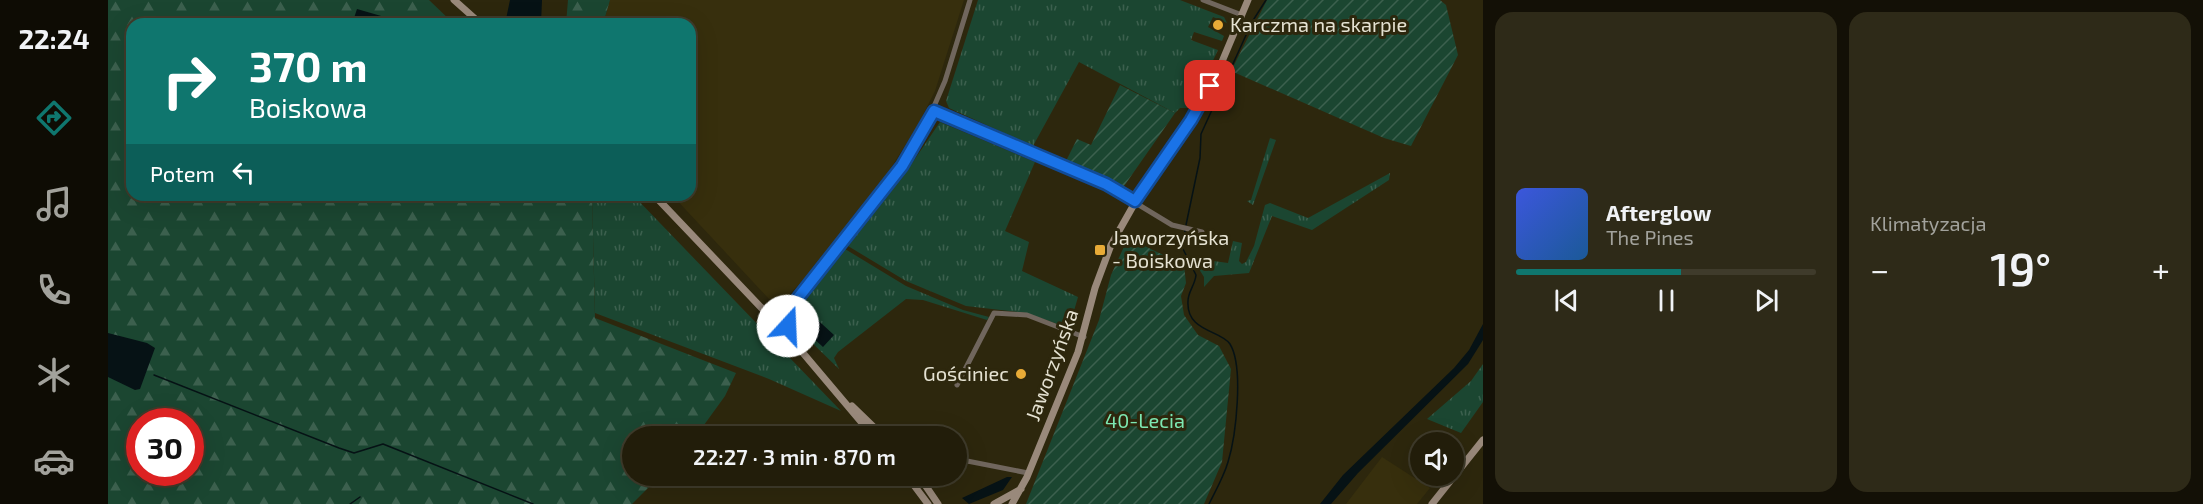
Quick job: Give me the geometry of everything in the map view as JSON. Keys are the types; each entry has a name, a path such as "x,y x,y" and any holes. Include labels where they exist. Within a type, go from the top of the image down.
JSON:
{"street":[{"path":"454,0 474,18"},
{"path":"789,337 789,318 798,298 902,166 934,111 970,0"},
{"path":"1203,0 1242,15"},
{"name":"Jaworzyńska","path":"1012,504 1028,473 1084,337 1095,288 1106,255 1135,201 1200,104 1248,0"},
{"path":"934,111 1106,184 1164,220 1186,229 1202,232"},
{"path":"660,201 789,337 865,426"},
{"path":"760,307 778,309 798,298"},
{"path":"957,385 994,314 1027,315 1084,337"},
{"path":"844,399 872,426"},
{"path":"1431,504 1483,440"},
{"path":"967,461 1028,473"},
{"path":"914,486 928,504"},
{"path":"925,486 938,504"},
{"path":"994,504 1021,489"}],"shaded area":[{"path":"510,0 542,0 541,18 506,18"},
{"path":"610,0 964,0 935,91 918,125 882,182 810,273 784,300 769,299 678,201 696,201 696,18 605,18"},
{"path":"357,9 388,18 354,18"},
{"path":"810,313 834,335 823,347 799,325"},
{"path":"1483,324 1483,340 1468,364 1358,473 1331,504 1320,504 1343,475 1454,368 1469,350"},
{"path":"108,333 147,343 155,348 140,389 135,390 108,377"},
{"path":"1382,457 1410,475 1410,486 1430,488 1417,504 1346,504"},
{"path":"1007,477 1012,477 1003,490 969,504 962,498"}],"green space":[{"path":"108,0 429,0 448,18 126,18 126,201 592,201 595,318 736,373 725,396 703,426 622,426 622,486 650,486 632,504 108,504"},
{"path":"568,0 610,0 605,18 566,18"},
{"path":"978,0 1180,0 1224,17 1227,23 1213,17 1208,27 1224,36 1222,41 1194,32 1191,40 1218,50 1188,108 1180,108 1175,113 1079,62 1033,146 949,108 946,101"},
{"path":"1267,0 1440,0 1446,5 1458,55 1411,146 1384,138 1231,71"},
{"path":"1120,85 1175,113 1122,189 1066,161 1077,139 1091,145"},
{"path":"940,122 1035,162 1005,231 1029,242 1022,271 1078,297 1069,328 1026,313 966,306 906,281 848,246 902,178"},
{"path":"1270,138 1276,140 1253,205 1247,201 1251,200"},
{"path":"1390,173 1389,180 1312,230 1272,216 1249,273 1214,276 1204,287 1204,277 1192,258 1228,263 1233,241 1242,243 1239,261 1242,264 1246,262 1254,246 1265,205 1270,203 1308,218"},
{"path":"592,201 639,201 841,411 769,379 595,313"},
{"name":"40-Lecia","path":"1128,238 1184,265 1186,283 1181,296 1184,315 1198,335 1219,346 1231,369 1222,462 1204,504 1026,504 1099,320 1111,275"},
{"path":"845,249 906,286 963,310 989,317 987,320 923,300 906,299 838,352 834,358 839,369 807,338 797,323 806,300"},
{"path":"1483,364 1483,402 1462,432 1427,419 1471,381"}],"waterway":[{"path":"1186,225 1200,158 1201,134 1252,22 1266,0"},
{"path":"1185,230 1183,249 1196,275 1188,298 1192,319 1198,325 1226,339 1230,344 1237,368 1236,419 1231,450 1224,472 1209,504"},
{"path":"154,375 339,448 354,453 383,444 533,504"},
{"path":"350,504 360,497"}],"place":[{"name":"Karczma na skarpie","path":"1218,25"},
{"name":"Jaworzyńska - Boiskowa","path":"1100,250"},
{"name":"Gościniec","path":"1021,374"}],"route":[{"path":"788,326 798,298 902,166 934,111 1106,184 1135,201 1191,120 1210,86"}]}
